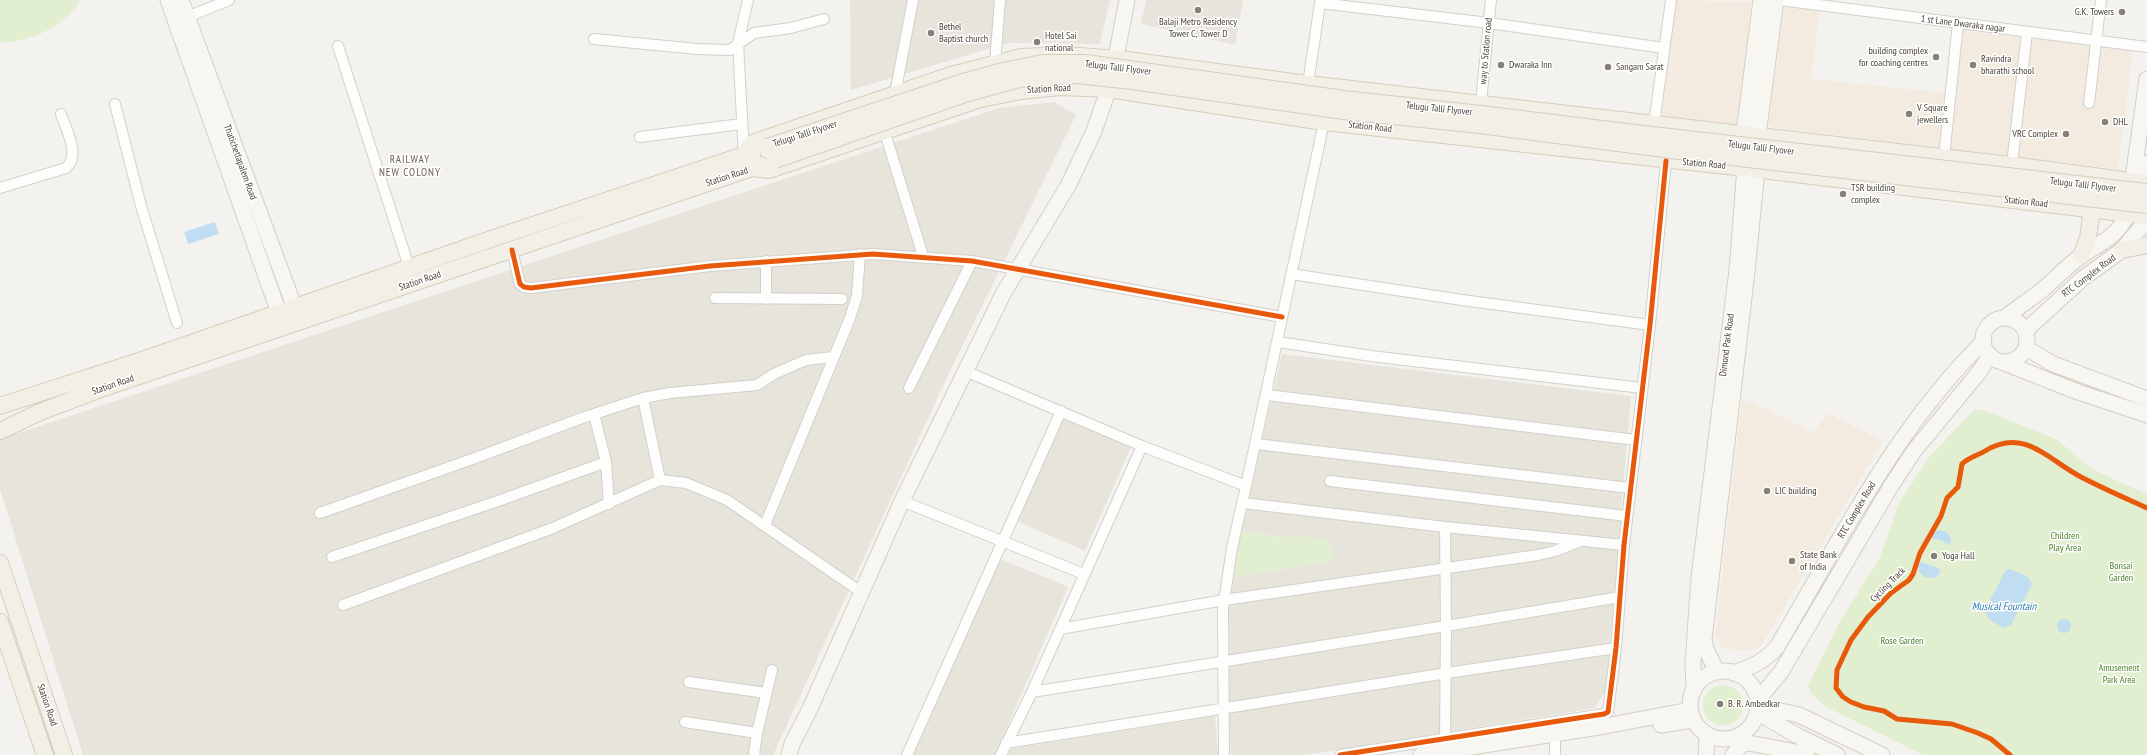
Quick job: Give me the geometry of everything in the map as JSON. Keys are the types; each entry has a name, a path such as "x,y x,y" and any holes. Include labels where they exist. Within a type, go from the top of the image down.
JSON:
{"main road":[{"path":"168,0 286,310"},
{"name":"Thatichetlapalem Road","path":"181,0 292,325"},
{"path":"1119,59 1117,52 1127,0"},
{"path":"779,755 782,750 791,749 902,501 1003,294 1069,184 1094,131 1119,59 1125,52 1136,0"},
{"name":"Dimond Park Road","path":"1717,672 1706,649 1704,639 1748,272 1751,134 1760,0"},
{"name":"Dimond Park Road","path":"1751,134 1776,0"},
{"path":"748,162 752,143 895,94 995,63 1040,55 1091,56 1119,59 1308,84 1481,102 1654,124 2012,165 2143,185"},
{"name":"Telugu Talli Flyover","path":"748,162 962,82 1003,71 1042,64 1086,63 1344,99 1618,131 2143,185"},
{"name":"Telugu Talli Flyover","path":"771,153 1019,79 1076,75 1132,80 1344,111 1480,125 2147,205"},
{"path":"2147,79 2143,185 2147,216"},
{"name":"Station Road","path":"0,406 139,361 409,267 748,162 769,170 885,133 981,99 1021,90 1060,87 1108,89 1324,122 1751,168 2147,216"},
{"name":"Station Road","path":"0,431 40,412 98,390 512,250 748,162"},
{"path":"2143,185 2147,162"},
{"name":"Dimond Park Road","path":"1694,690 1693,663 1699,578 1751,168"},
{"name":"RTC Complex Road","path":"1733,673 1758,665 1777,647 1894,451 1956,369 1984,342 1987,328 1997,320 2004,318 2040,291 2081,256 2099,247 2118,230 2143,185"},
{"path":"2081,256 2088,238 2092,209"},
{"name":"RTC Complex Road","path":"2025,331 2082,279 2122,250 2142,227 2147,216"},
{"path":"2122,250 2147,245"},
{"path":"1996,359 2016,359 2026,348 2027,337 2025,331 2017,321 2004,318"},
{"path":"1984,342 1996,359 2078,392 2147,415"},
{"path":"2026,348 2053,364 2147,399"},
{"name":"RTC Complex Road","path":"1757,707 1781,672 1891,486 1914,451 1980,371 1996,359"},
{"name":"Station Road","path":"0,564 64,755"},
{"name":"Station Road","path":"0,622 45,755"},
{"path":"1706,755 1707,735 1692,715 1694,690 1700,682 1717,672 1733,673 1742,677 1750,684 1757,707 1752,724 1746,731 1728,739 1707,735"},
{"path":"1757,707 1796,736 1837,755"},
{"path":"1757,707 1799,715 1882,755"},
{"path":"1463,755 1555,744 1692,715"},
{"path":"1746,731 1808,755"},
{"path":"1725,755 1728,739"},
{"path":"1733,755 1742,744 1749,743 1808,755"},
{"path":"1421,755 1555,744"}],"street":[{"path":"186,17 229,0"},
{"path":"748,0 738,43 741,124 748,162"},
{"path":"895,94 913,0"},
{"path":"995,63 1000,0"},
{"name":"way to Station road","path":"1481,102 1491,0"},
{"path":"1654,124 1671,0"},
{"name":"1 st Lane Dwaraka nagar","path":"1780,0 2147,47"},
{"path":"2089,103 2101,0"},
{"path":"1308,84 1320,1 1664,48"},
{"path":"594,39 712,50 730,50 754,33 791,28 824,19"},
{"path":"1944,157 1958,23"},
{"path":"2012,165 2027,32"},
{"path":"338,46 409,267"},
{"path":"115,104 141,206 177,323"},
{"path":"0,188 66,168 72,163 74,155 61,114"},
{"path":"1224,755 1222,662 1224,600 1232,548 1267,395 1282,317 1324,122"},
{"path":"640,137 741,124"},
{"path":"885,133 923,256"},
{"path":"1340,755 1604,714 1608,712 1610,707 1616,648 1627,516 1650,325 1666,160"},
{"path":"512,250 520,284 524,287 531,288 641,274 860,254 923,256 1018,268 1282,317"},
{"path":"765,525 856,302 860,254"},
{"path":"909,388 972,261"},
{"path":"766,262 766,299"},
{"path":"1292,274 1454,299 1650,325"},
{"path":"715,298 842,299"},
{"path":"1278,342 1378,357 1642,388"},
{"path":"320,513 594,414 643,398 670,393 757,385 774,374 806,360 834,357"},
{"path":"965,371 1142,446 1246,486"},
{"path":"1267,395 1636,440"},
{"path":"643,398 660,480"},
{"path":"907,755 1061,411"},
{"path":"594,414 606,462 609,504"},
{"path":"1256,444 1630,488"},
{"path":"1001,755 1032,692 1142,446"},
{"path":"332,557 498,501 606,462"},
{"path":"342,605 508,545 609,504 660,480 686,483 712,492 727,500 861,592"},
{"path":"1330,481 1627,516"},
{"path":"902,501 1084,574"},
{"path":"1243,503 1445,527 1624,545"},
{"path":"1445,527 1446,739"},
{"path":"1060,629 1224,600 1538,555 1580,541"},
{"path":"1032,692 1620,597"},
{"path":"1006,743 1446,673 1616,648"},
{"path":"754,755 757,733 772,670"},
{"path":"689,682 766,693"},
{"path":"684,722 757,733"}],"shaded area":[{"path":"850,0 1110,0 1100,44 1008,43 851,90"},
{"path":"1146,0 1243,0 1235,45 1141,24"},
{"path":"1676,0 1752,2 1737,126 1661,116"},
{"path":"1784,6 1820,11 1811,79 1948,93 1941,148 1768,127"},
{"path":"1961,30 2133,51 2118,169 1947,149"},
{"path":"1054,102 1076,115 949,373 773,755 83,755 0,489 0,439 999,108"},
{"path":"1282,354 1631,396 1606,690 1595,708 1305,755 1231,755 1227,713 1229,609 1234,577 1331,562 1286,538 1241,531"},
{"path":"1742,398 1814,432 1827,413 1883,441 1762,645 1749,651 1722,648 1715,636"},
{"path":"1064,415 1132,445 1085,551 1017,521"},
{"path":"1000,559 1068,587 995,755 913,755"},
{"path":"1215,716 1218,755 1002,755 1003,750"}],"green space":[{"path":"0,0 80,0 65,18 46,31 35,36 12,42 0,43"},
{"path":"1974,410 1984,410 2056,439 2093,470 2147,494 2147,755 1924,755 1826,707 1811,693 1808,686 1841,620 1880,557 1899,503 1929,457"},
{"path":"1241,531 1285,538 1287,535 1330,540 1331,562 1234,577"},
{"path":"1719,685 1727,685 1734,688 1740,694 1743,705 1740,716 1734,722 1727,725 1719,725 1712,722 1706,716 1703,709 1703,701 1706,694 1712,688"}],"water":[{"path":"215,222 219,234 188,244 184,232"},
{"path":"1939,530 1947,532 1951,538 1950,545 1938,539 1932,539 1932,533"},
{"path":"1921,562 1940,569 1939,574 1934,578 1925,577 1919,572 1918,565"},
{"name":"Musical Fountain","path":"2010,569 2028,577 2032,584 2011,625 2004,628 1988,619 1985,610 2006,570"},
{"path":"2061,619 2067,619 2071,623 2071,629 2067,633 2061,633 2057,629 2057,623"}],"cycle path":[{"path":"1340,755 1604,714 1608,712 1616,648 1624,545 1650,325 1666,161"},
{"path":"512,250 520,284 524,287 531,288 710,266 873,254 972,261 1282,317"},
{"name":"Cycling Track","path":"2010,755 1991,739 1978,733 1952,724 1897,719 1884,711 1864,707 1843,697 1836,688 1837,670 1851,640 1868,617 1891,593 1909,580 1913,574 1920,553 1941,516 1947,498 1958,487 1962,464 1970,458 1999,445 2012,443 2024,444 2036,449 2081,477 2147,508"}],"place":[{"name":"Balaji Metro Residency Tower C, Tower D","path":"1198,10"},
{"name":"G.K. Towers","path":"2122,12"},
{"name":"Bethel Baptist church","path":"931,33"},
{"name":"Hotel Sai national","path":"1037,42"},
{"name":"building complex for coaching centres","path":"1936,57"},
{"name":"Dwaraka Inn","path":"1501,65"},
{"name":"Ravindra bharathi school","path":"1973,65"},
{"name":"Sangam Sarat","path":"1608,67"},
{"name":"V Square jewellers","path":"1909,114"},
{"name":"DHL","path":"2105,122"},
{"name":"VRC Complex","path":"2066,134"},
{"name":"TSR building complex","path":"1843,194"},
{"name":"LIC building","path":"1767,491"},
{"name":"Yoga Hall","path":"1934,556"},
{"name":"State Bank of India","path":"1792,561"},
{"name":"B. R. Ambedkar","path":"1720,704"}],"district":[{"name":"RAILWAY NEW COLONY","path":"410,166"}],"park label":[{"name":"Children Play Area","path":"2065,542"},
{"name":"Bonsai Garden","path":"2121,572"},
{"name":"Rose Garden","path":"1902,641"},
{"name":"Amusement Park Area","path":"2119,674"}]}
